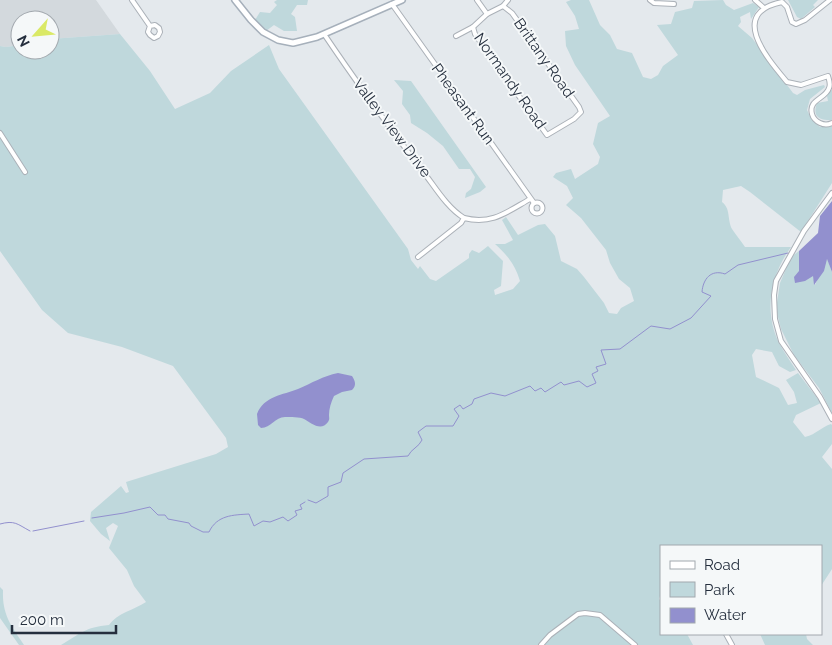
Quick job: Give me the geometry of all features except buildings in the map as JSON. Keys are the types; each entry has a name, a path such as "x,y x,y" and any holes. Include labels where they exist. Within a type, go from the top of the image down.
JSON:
{"street":[{"path":"132,0 150,26"},
{"path":"235,0 263,32 278,40 292,43 324,34 402,0"},
{"path":"477,0 487,14"},
{"path":"456,36 473,27 487,14 503,6 508,0"},
{"path":"650,0 654,3 674,4"},
{"path":"755,0 764,8"},
{"path":"830,0 805,20 796,24 792,22 787,7 782,2 764,8 757,15 754,24 757,40 787,82 801,85 828,76 829,89 815,101 812,111 814,118 819,123 832,124"},
{"name":"Pheasant Run","path":"392,4 534,203"},
{"name":"Brittany Road","path":"503,6 512,13 574,100 581,113 547,134"},
{"name":"Normandy Road","path":"473,27 488,53 547,134"},
{"name":"Valley View Drive","path":"324,34 368,99 449,205 464,218"},
{"path":"0,133 25,172"},
{"path":"832,193 804,232 776,280 774,307 776,325 781,341 820,397 832,419"},
{"path":"418,257 461,223 464,218 484,221 493,219 530,199"},
{"path":"542,645 550,636 578,614 585,613 600,615 635,645"}],"shaded area":[{"path":"0,0 96,0 120,34 60,38 60,10 10,10 10,46 0,46"}],"green space":[{"path":"277,0 308,0 307,5 297,5 291,14 295,17 297,31 284,31 274,25 266,31 255,20 260,12 270,13 277,5 274,2"},
{"path":"571,0 589,0 600,25 610,35 617,49 632,53 643,77 651,79 658,75 663,66 678,55 657,25 671,24 675,12 692,8 694,1 723,0 726,5 734,10 753,3 759,7 751,19 750,12 740,17 741,22 738,26 752,38 793,93 797,95 805,90 824,85 825,87 810,99 807,110 812,120 820,127 832,126 832,183 801,232 741,186 723,190 722,202 727,208 732,229 745,247 791,247 778,269 771,293 770,306 774,331 779,343 796,370 790,372 779,366 772,352 756,349 752,355 756,377 779,388 788,405 797,403 794,392 786,380 798,373 821,403 796,415 793,422 805,437 828,425 832,425 832,444 822,457 832,469 832,569 822,584 822,545 660,545 660,635 688,635 693,645 61,645 88,629 109,625 121,615 146,602 134,586 127,570 109,548 118,526 113,523 106,528 110,541 90,521 91,512 121,486 126,493 129,492 126,482 216,454 228,447 226,438 173,366 122,347 68,333 42,310 0,251 0,46 10,46 10,60 60,60 60,38 120,34 150,71 175,109 210,93 231,71 269,45 279,69 408,249 411,260 418,269 420,266 430,279 436,281 469,258 472,250 479,253 488,246 503,261 501,286 494,290 495,295 513,289 520,281 516,270 510,260 495,244 505,244 513,240 502,220 506,217 518,235 538,225 545,224 555,236 561,261 577,269 604,303 609,313 617,314 621,308 634,301 630,288 619,279 610,263 606,250 581,218 566,205 573,198 567,186 553,177 556,173 571,169 575,179 598,164 600,157 593,144 598,123 610,116 575,65 566,46 565,31 579,29 575,16 566,2"},
{"path":"788,0 818,0 813,5 815,7 801,19 797,17"},
{"path":"394,80 411,81 486,187 480,192 465,198 466,193 471,189 475,177 470,169 459,169 443,146 411,123 410,115 402,104 403,91"},
{"path":"832,89 832,120 823,120 816,114 817,103 828,101 827,96"},
{"path":"799,251 799,271 813,276 815,285 827,258 832,272 832,413 819,388 794,355 781,329 776,309 780,283 791,257"},
{"path":"0,587 3,590 4,606 8,619 24,645 19,645 0,618"},
{"path":"760,635 806,635 807,639 813,645 765,645"}],"water":[{"path":"832,201 832,272 827,259 824,271 814,285 813,276 805,281 795,283 794,277 799,271 799,251 818,233 820,216"},
{"path":"338,373 352,376 355,385 352,390 334,396 331,403 329,420 325,425 319,426 302,418 282,417 264,428 258,425 257,414 264,403"}],"waterway":[{"path":"308,500 316,503 328,496 328,487 341,482 343,473 364,459 408,456 422,440 418,432 426,426 453,426 459,416 454,409 460,405 463,409 472,404 474,399 491,393 505,396 530,386 535,391 541,388 545,392 561,382 564,385 579,381 587,387 596,383 592,374 598,371 596,367 606,364 601,350 620,349 651,326 670,329 691,318 711,296 702,292 704,283 709,276 716,273 725,274 738,265 788,253"},
{"path":"92,518 150,507 158,515 165,515 168,519 189,523 203,532 209,532 216,522 226,517 237,515 249,514 254,526 263,521 270,522 283,517 288,521 297,515 295,511 302,509 300,505 305,502"},
{"path":"33,531 84,521"},
{"path":"0,524 13,523 30,531"}]}
